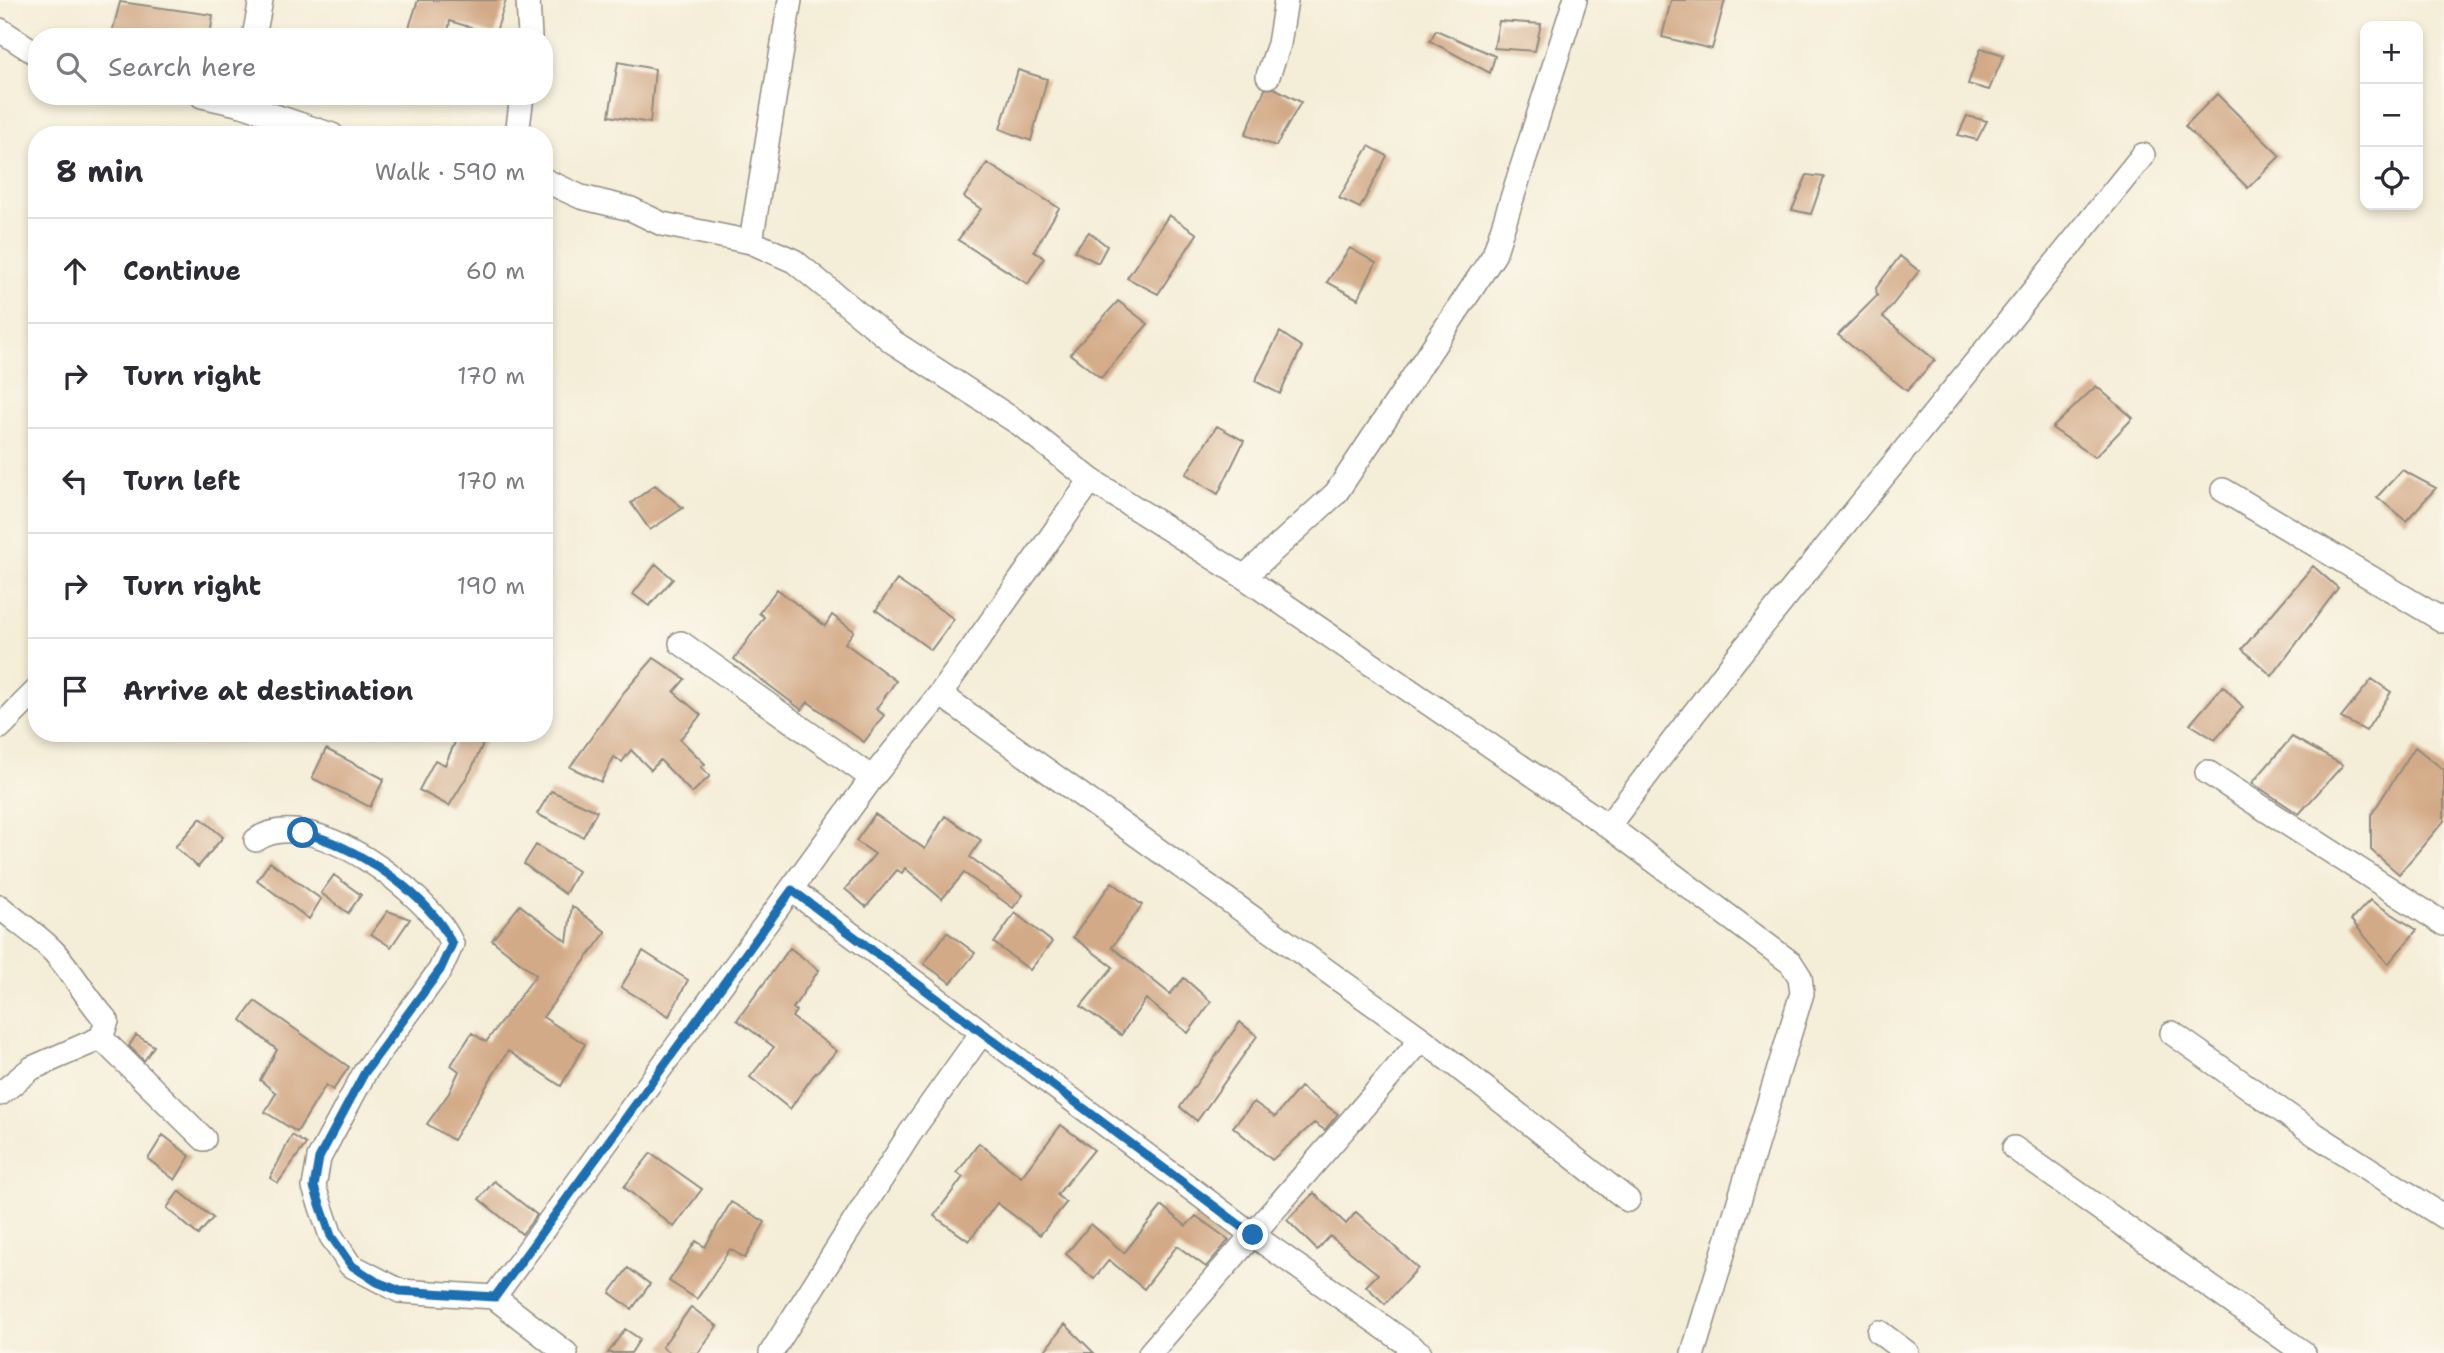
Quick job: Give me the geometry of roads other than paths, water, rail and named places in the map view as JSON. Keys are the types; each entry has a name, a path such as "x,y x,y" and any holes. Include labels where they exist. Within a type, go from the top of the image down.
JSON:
{"street":[{"path":"256,28 261,0"},
{"path":"528,0 530,28"},
{"path":"751,242 790,0"},
{"path":"1268,76 1279,44 1286,0"},
{"path":"1244,577 1336,493 1494,255 1575,0"},
{"path":"0,30 28,48"},
{"path":"252,105 303,126"},
{"path":"518,126 521,105"},
{"path":"1608,826 1734,661 2143,155"},
{"path":"553,184 582,197 631,209 662,224 751,242 794,261 893,342 1020,424 1091,480 1244,577 1608,826 1791,963 1800,977 1802,993 1693,1353"},
{"path":"495,1297 872,778 940,694 1091,480"},
{"path":"2223,490 2444,621"},
{"path":"681,643 872,778"},
{"path":"940,694 1422,1039 1628,1200"},
{"path":"0,727 28,699"},
{"path":"2207,772 2444,924"},
{"path":"256,840 283,830 325,838 376,866 444,926 452,944 440,970 365,1072 319,1158 314,1187 331,1236 351,1265 377,1282 400,1291 495,1297 566,1353"},
{"path":"792,890 1253,1235 1420,1353"},
{"path":"0,907 23,929 42,940 72,975 85,997 107,1021 101,1038 33,1068 0,1094"},
{"path":"2172,1033 2316,1135 2444,1217"},
{"path":"771,1353 911,1132 981,1034"},
{"path":"101,1038 204,1139"},
{"path":"1150,1353 1422,1039"},
{"path":"2014,1148 2304,1353"},
{"path":"1879,1332 1907,1353"}]}
